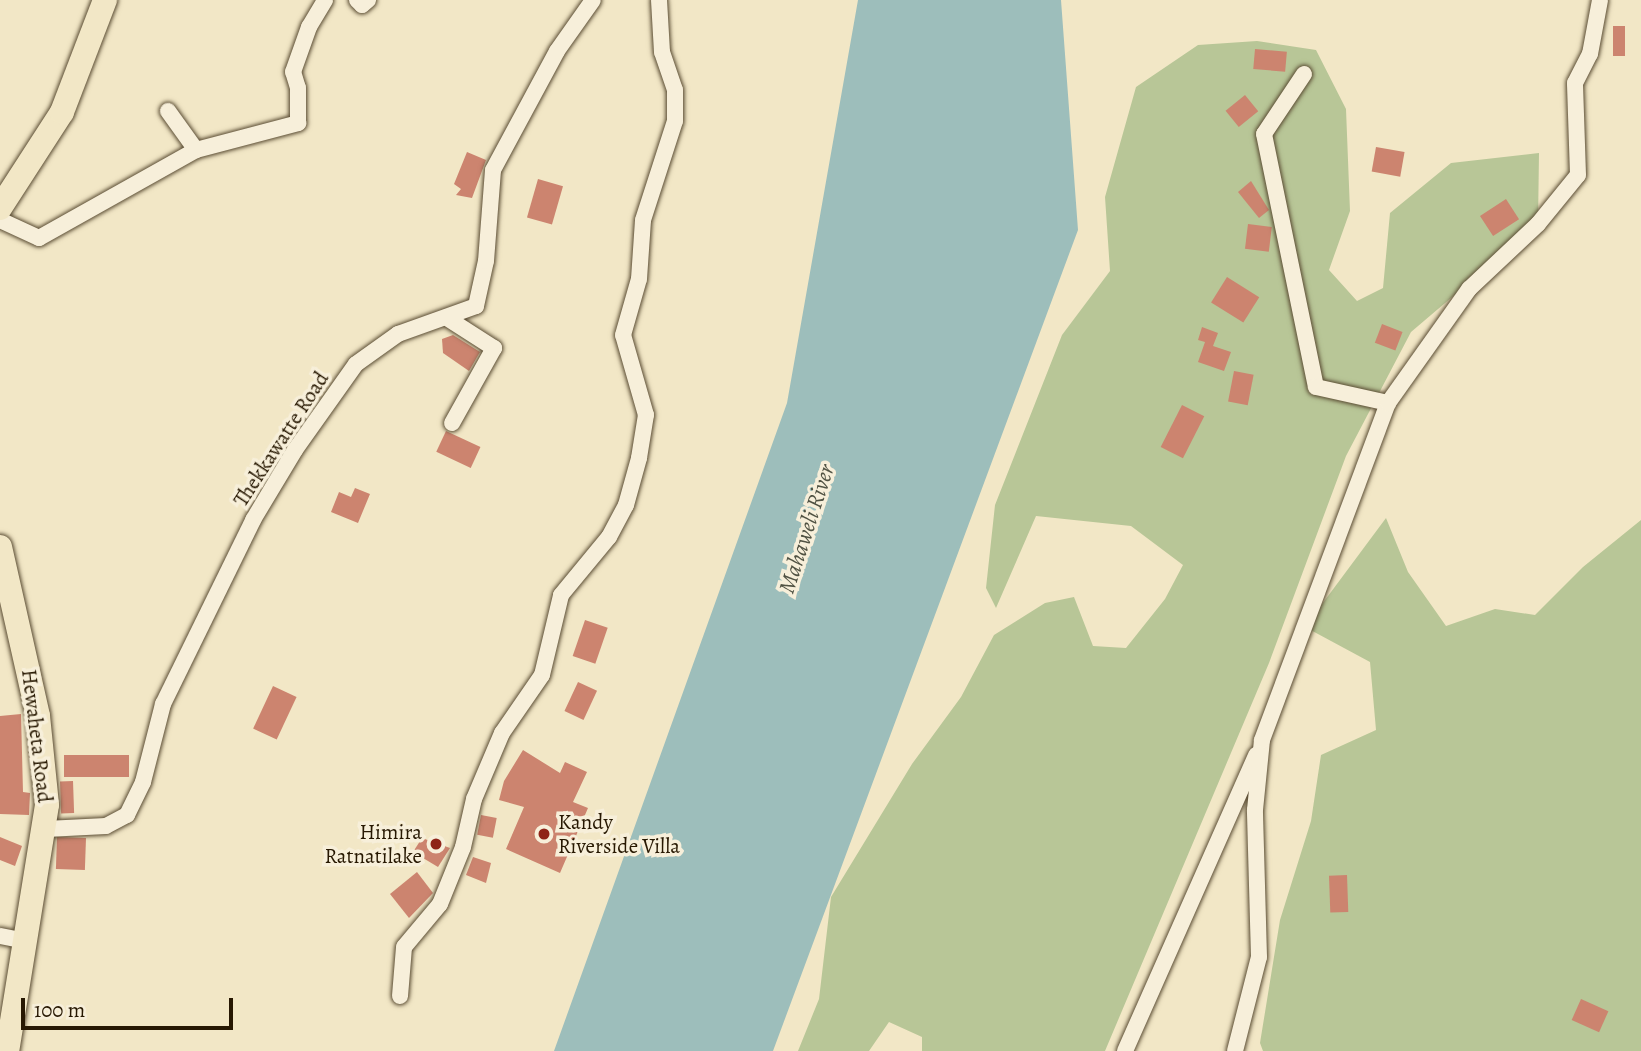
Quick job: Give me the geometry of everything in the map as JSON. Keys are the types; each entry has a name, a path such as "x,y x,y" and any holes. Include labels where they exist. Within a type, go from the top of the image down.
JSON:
{"highway":[{"path":"0,208 62,112 106,0"},
{"name":"Hewaheta Road","path":"0,547 4,601 38,716 46,777 46,829 7,1051"}],"street":[{"path":"0,220 39,238 196,150 298,124 298,88 293,72 309,27 325,0"},
{"path":"357,0 362,5 368,0"},
{"name":"Thekkawatte Road","path":"46,829 106,826 127,816 143,782 163,704 253,520 295,450 356,364 398,334 476,306 486,261 493,170 557,51 593,0"},
{"path":"400,996 404,947 440,904 463,847 474,799 502,733 542,675 561,596 609,537 625,505 639,458 646,415 623,335 639,279 643,220 675,121 675,90 663,52 659,0"},
{"path":"1125,1051 1262,740 1388,403 1469,289 1538,224 1578,175 1575,83 1590,54 1600,0"},
{"path":"1304,74 1265,134 1316,387 1388,403"},
{"path":"168,111 196,150"},
{"path":"447,318 494,348 452,423"},
{"path":"1235,1051 1259,957 1255,810 1262,740"},
{"path":"0,936 26,941"}],"green space":[{"path":"1257,41 1316,50 1346,109 1350,211 1329,270 1357,301 1383,288 1390,213 1451,163 1539,153 1538,224 1411,332 1346,456 1269,663 1105,1051 922,1051 922,1037 889,1022 869,1051 798,1051 819,999 831,897 912,764 961,697 994,635 1045,603 1074,597 1093,646 1126,648 1165,599 1183,565 1131,526 1036,516 996,608 986,588 995,505 1062,335 1110,271 1105,197 1136,87 1198,45"},
{"path":"1386,518 1408,572 1446,626 1495,609 1535,615 1583,567 1641,520 1641,1051 1263,1051 1260,1043 1280,920 1311,821 1321,755 1376,730 1370,662 1305,627"}],"water":[{"name":"Mahaweli River","path":"858,0 1061,0 1078,230 773,1051 554,1051 787,403"}],"building":[{"path":"1613,26 1625,26 1625,56 1613,56"},
{"path":"1255,49 1287,52 1285,72 1253,69"},
{"path":"1245,95 1258,111 1239,127 1226,111"},
{"path":"1376,147 1405,152 1400,177 1372,172"},
{"path":"467,152 486,160 472,198 456,195 461,189 454,184"},
{"path":"538,179 563,186 552,225 527,217"},
{"path":"1251,181 1269,210 1259,218 1238,192"},
{"path":"1506,199 1519,219 1493,236 1480,216"},
{"path":"1248,224 1272,227 1269,252 1245,249"},
{"path":"1227,277 1259,297 1243,323 1211,302"},
{"path":"1382,324 1403,332 1395,351 1375,343"},
{"path":"1202,327 1218,333 1213,346 1231,352 1224,371 1198,362 1205,342 1198,340"},
{"path":"453,335 480,352 469,371 443,353 442,339"},
{"path":"1234,371 1254,375 1248,405 1228,401"},
{"path":"1182,405 1204,416 1183,458 1161,447"},
{"path":"446,431 480,447 471,468 436,452"},
{"path":"355,488 370,494 358,523 331,512 339,492 351,497"},
{"path":"585,620 608,628 595,664 573,656"},
{"path":"578,682 597,691 584,720 564,711"},
{"path":"273,686 297,697 277,740 253,729"},
{"path":"21,714 23,792 30,793 29,815 0,814 0,716"},
{"path":"523,750 560,773 565,762 587,772 573,802 588,808 560,873 506,849 524,807 499,800 504,781"},
{"path":"64,755 129,755 129,777 64,777"},
{"path":"60,781 73,781 74,813 61,813"},
{"path":"481,815 497,818 493,838 477,835"},
{"path":"0,837 22,846 15,866 0,860"},
{"path":"57,837 86,838 85,870 56,869"},
{"path":"422,838 450,848 438,867 413,852"},
{"path":"473,857 491,863 486,883 466,875"},
{"path":"417,872 433,893 409,918 390,894"},
{"path":"1347,875 1348,912 1330,913 1329,876"},
{"path":"1581,999 1608,1011 1599,1032 1572,1020"}],"place":[{"name":"Kandy Riverside Villa","path":"544,834"},
{"name":"Himira Ratnatilake","path":"436,844"}]}
